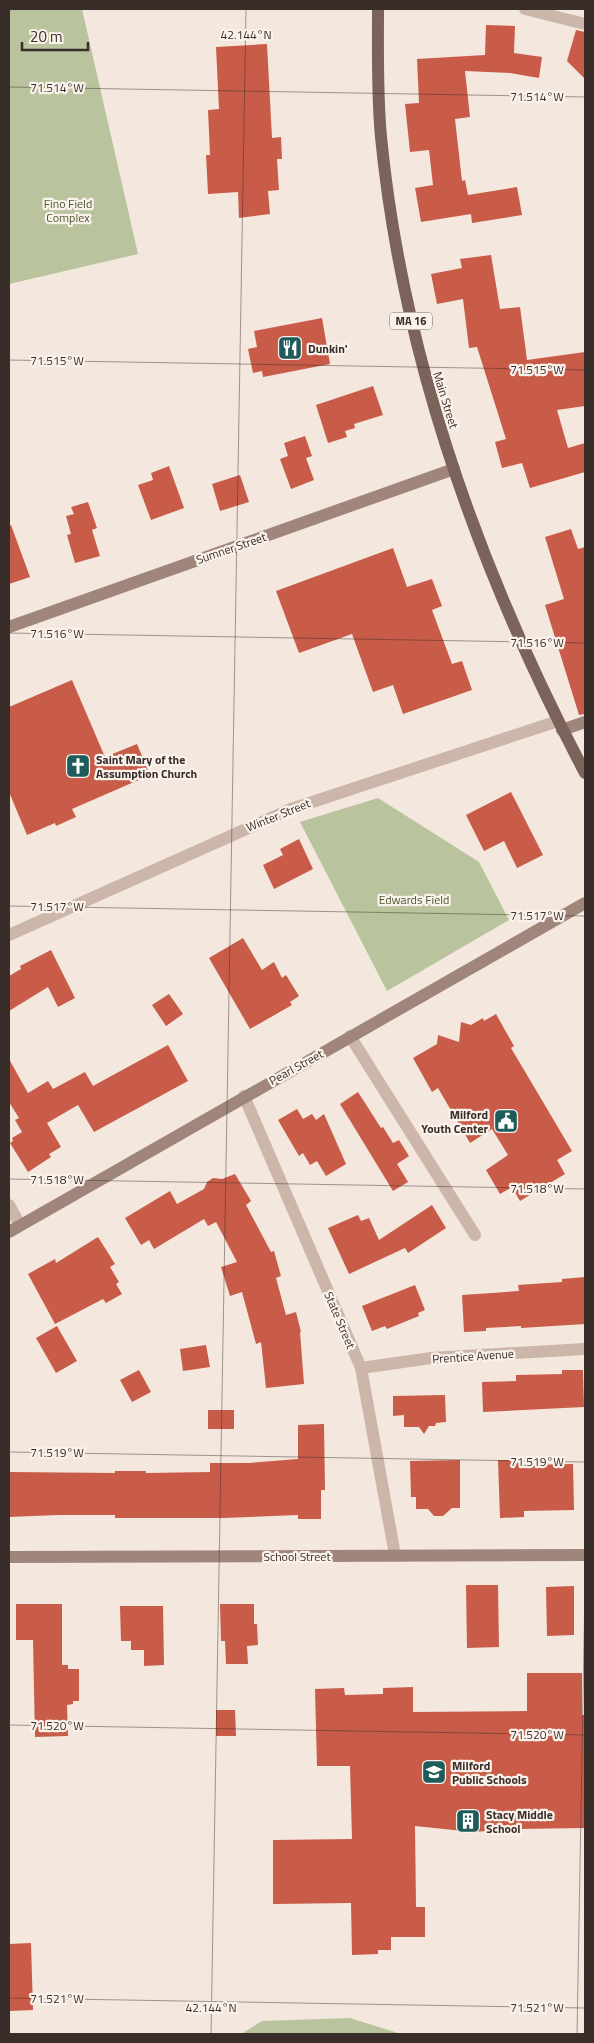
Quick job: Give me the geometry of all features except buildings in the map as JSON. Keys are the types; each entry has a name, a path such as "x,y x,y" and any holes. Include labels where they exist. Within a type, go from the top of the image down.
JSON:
{"main road":[{"name":"Main Street","path":"378,9 380,118 393,228 418,352 454,469 501,593 560,726 585,773"},
{"name":"Sumner Street","path":"9,627 454,469"},
{"path":"560,726 585,722"},
{"name":"Pearl Street","path":"14,1228 585,904"},
{"name":"School Street","path":"9,1557 585,1555"}],"street":[{"path":"525,9 585,24"},
{"name":"Winter Street","path":"9,936 291,809 560,726"},
{"path":"350,1036 475,1235"},
{"name":"State Street","path":"244,1096 361,1368 395,1555"},
{"path":"9,1205 14,1228"},
{"name":"Prentice Avenue","path":"361,1368 431,1358 585,1349"}],"green space":[{"name":"Fino Field Complex","path":"9,9 82,9 138,254 9,284"},
{"name":"Edwards Field","path":"378,798 479,862 509,920 387,991 300,822"},
{"path":"350,2018 401,2034 241,2034 262,2021"}],"place":[{"name":"Dunkin'","path":"290,348"},
{"name":"Saint Mary of the Assumption Church","path":"78,766"},
{"name":"Milford Youth Center","path":"506,1121"},
{"name":"Milford Public Schools","path":"434,1772"},
{"name":"Stacy Middle School","path":"468,1821"}]}
